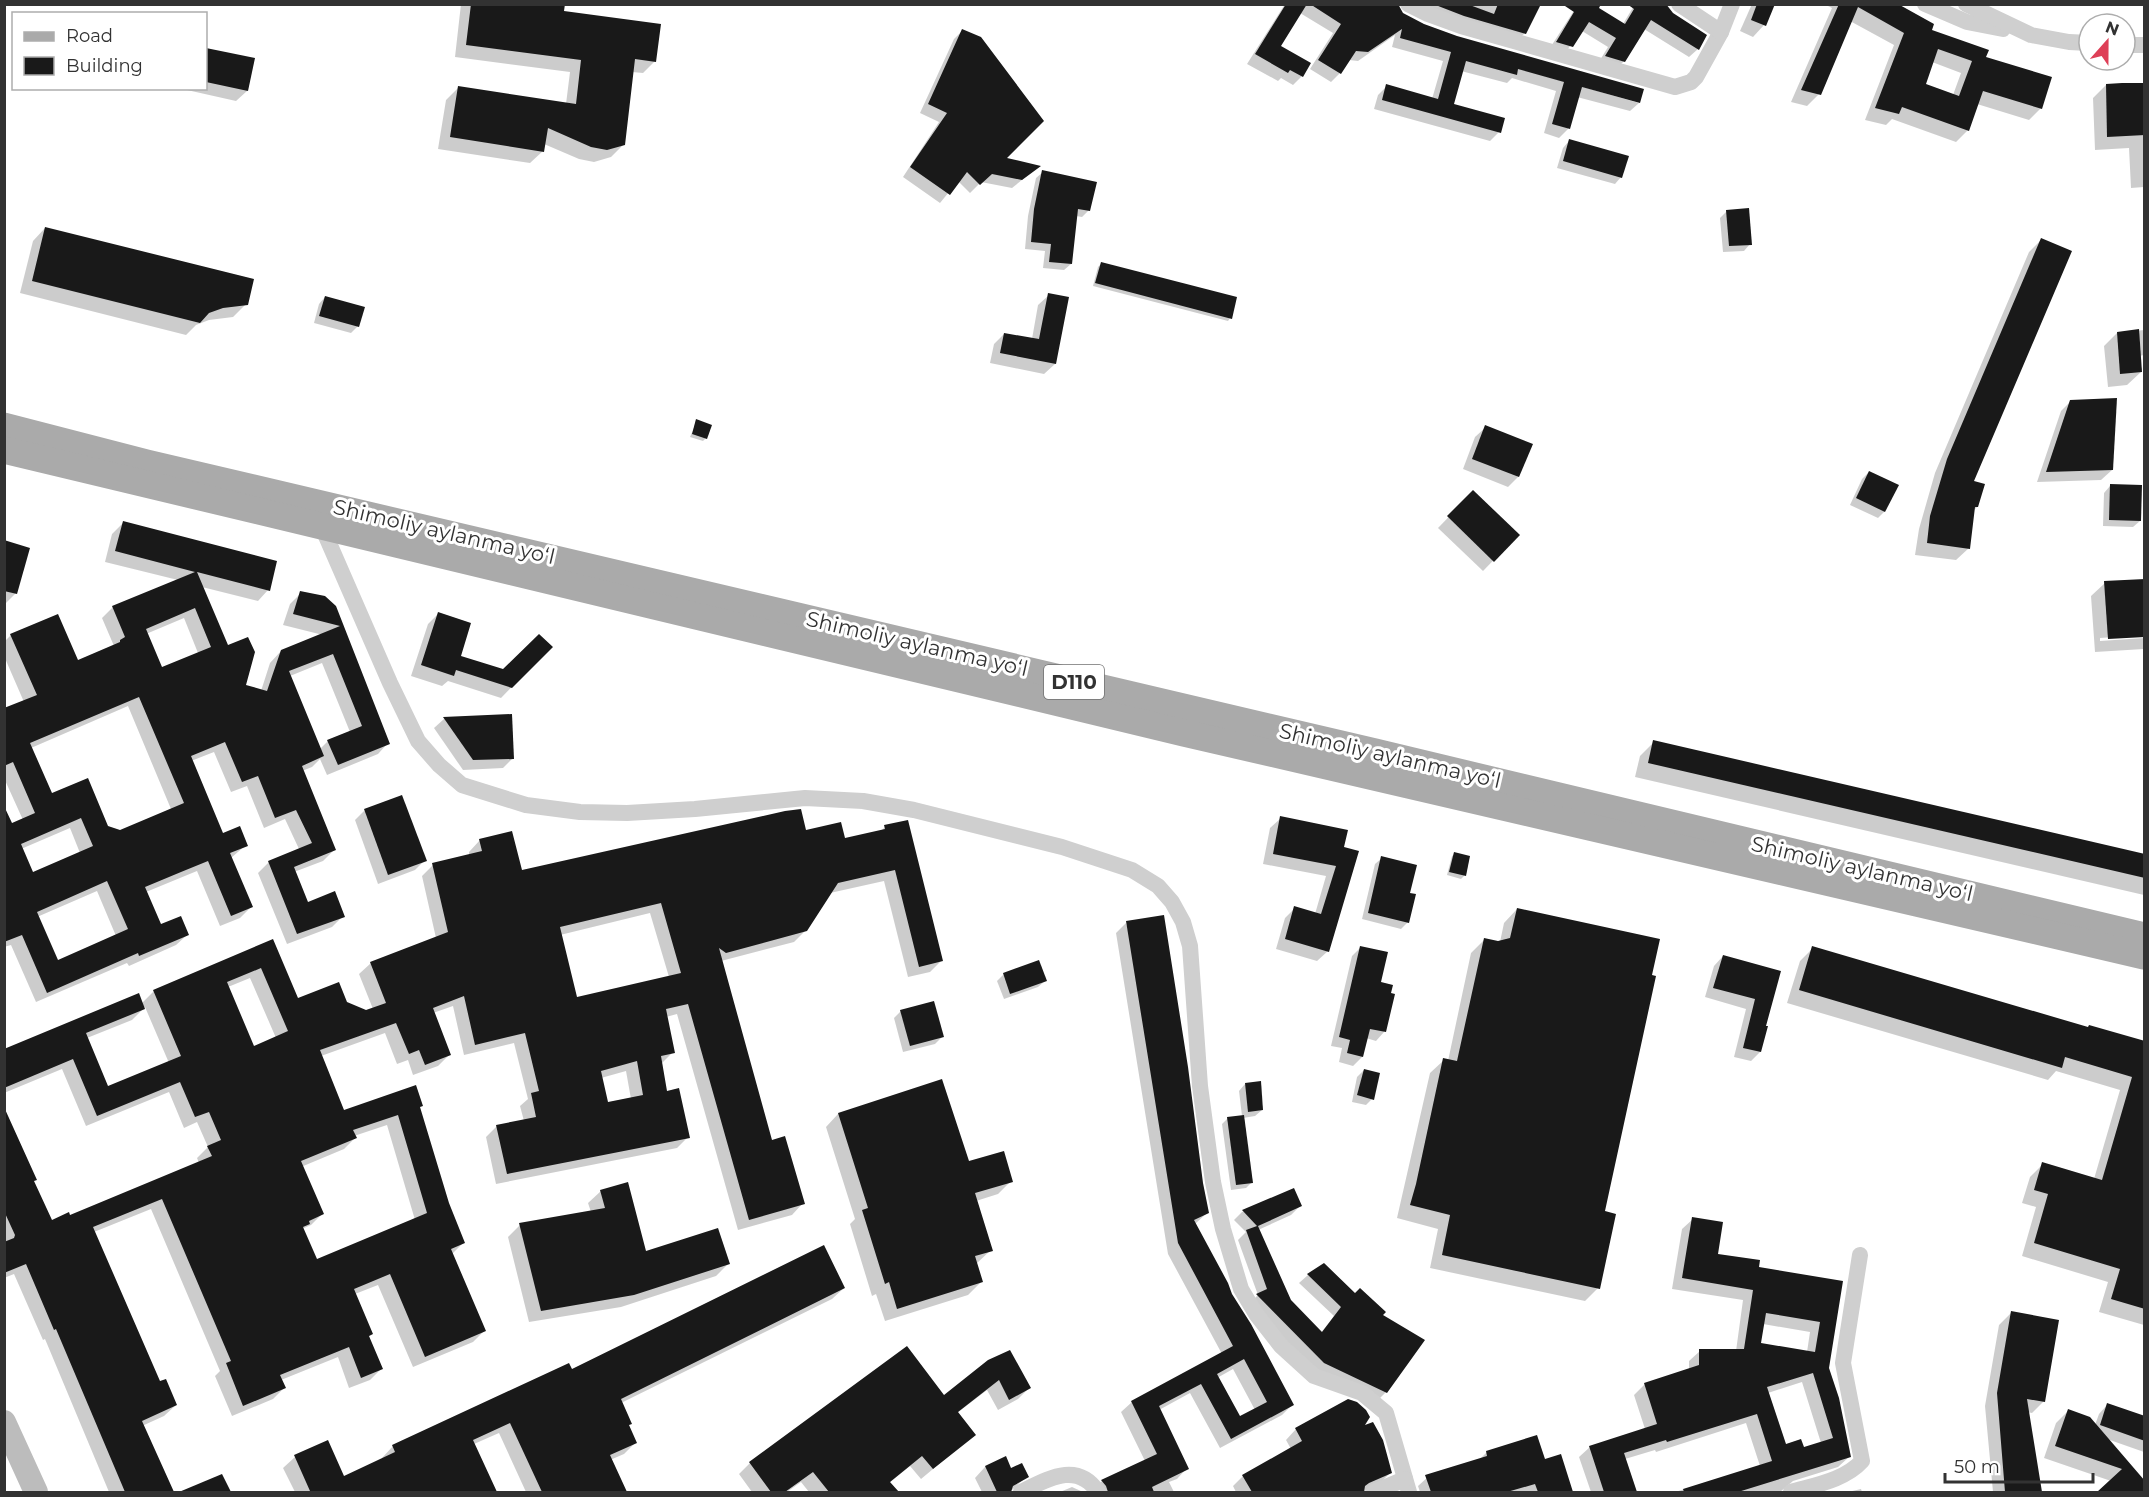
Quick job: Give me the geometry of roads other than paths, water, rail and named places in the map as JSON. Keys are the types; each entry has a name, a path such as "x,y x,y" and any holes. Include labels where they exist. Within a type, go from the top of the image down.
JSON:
{"main road":[{"name":"Shimoliy aylanma yoʻl","path":"4,426 1104,701"},
{"name":"Shimoliy aylanma yoʻl","path":"4,450 322,527 1104,701 1601,818 2145,936"},
{"name":"Shimoliy aylanma yoʻl","path":"1601,818 2145,957"},
{"path":"4,1422 36,1492"}],"street":[{"path":"1408,4 1461,26 1675,87 1691,82 1696,76 1721,32 1732,4"},
{"path":"1679,4 1721,32"},
{"path":"1925,4 1967,22 2077,42"},
{"path":"1966,4 2031,35"},
{"path":"322,527 418,741 439,765 462,785 526,805 580,812 627,813 695,809 805,798 863,801 914,810 1062,847 1132,870 1158,886 1172,902 1183,922 1190,946 1200,1086 1213,1182 1223,1229 1241,1289 1281,1346 1314,1376 1362,1394 1386,1413 1407,1486 1374,1492"},
{"path":"1791,1492 1833,1480 1855,1469 1862,1461 1843,1363 1860,1255"},
{"path":"1021,1492 1063,1475 1076,1475 1087,1479 1098,1492"}]}
